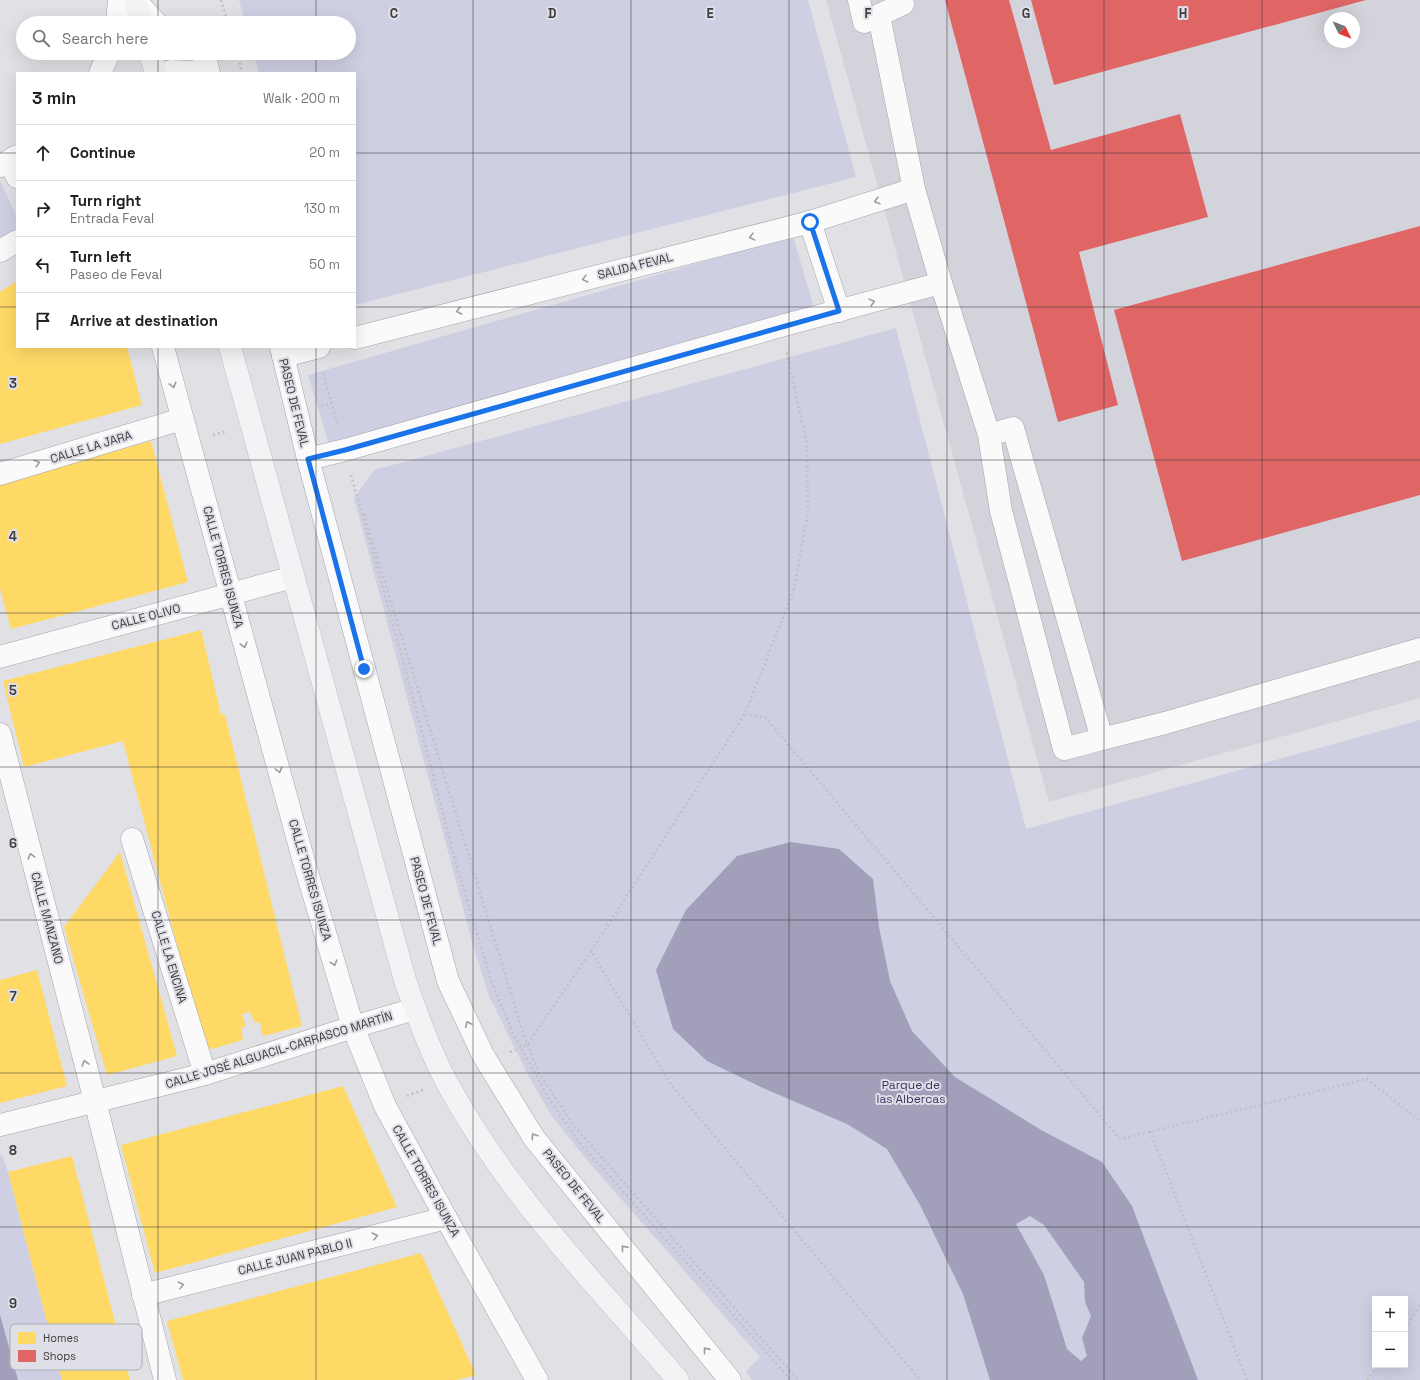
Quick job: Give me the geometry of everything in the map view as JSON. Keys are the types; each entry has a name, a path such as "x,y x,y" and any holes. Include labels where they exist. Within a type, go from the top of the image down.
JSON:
{"main road":[{"path":"135,0 140,16"},
{"path":"152,60 156,72"},
{"path":"230,348 405,980 415,1009 445,1080 474,1129 513,1186 555,1239 676,1380"}],"street":[{"path":"117,16 119,0"},
{"path":"135,0 150,16"},
{"path":"859,0 864,22 903,4 902,0"},
{"path":"879,16 914,189 941,283 989,435 1001,511 1064,749 1165,723 1420,649"},
{"path":"100,72 106,60"},
{"path":"206,60 209,72"},
{"path":"168,72 196,72"},
{"name":"SALIDA FEVAL","path":"356,338 810,222 914,189"},
{"path":"810,222 839,311"},
{"path":"0,251 16,242"},
{"path":"308,459 345,450 781,326 941,283"},
{"name":"CALLE TORRES ISUNZA","path":"163,348 304,862 353,1027 385,1106 446,1218 530,1379"},
{"path":"282,352 311,348"},
{"name":"PASEO DE FEVAL","path":"282,352 308,459 448,981 483,1055 534,1138 730,1380"},
{"name":"CALLE LA JARA","path":"0,474 182,419"},
{"path":"989,435 1013,428 1102,740"},
{"path":"1001,511 1033,502"},
{"name":"CALLE OLIVO","path":"0,657 293,577"},
{"name":"CALLE MANZANO","path":"0,734 95,1101 165,1380"},
{"name":"CALLE LA ENCINA","path":"132,839 205,1074"},
{"name":"CALLE JOSÉ ALGUACIL-CARRASCO MARTÍN","path":"0,1125 205,1074 415,1009"},
{"name":"CALLE JUAN PABLO II","path":"143,1295 446,1218"}],"path":[{"path":"221,0 226,16"},
{"path":"239,60 242,72"},
{"path":"527,1045 591,951 745,714 793,592 808,514 807,445 781,326"},
{"path":"318,348 403,660 457,867 491,980 514,1036 549,1099 580,1142 791,1380"},
{"path":"345,450 527,1045 539,1073 574,1126 798,1380"},
{"path":"745,714 766,718 1120,1138 1367,1079 1420,1121"},
{"path":"591,951 670,1083 920,1380"},
{"path":"1150,1131 1247,1380"},
{"path":"1408,1323 1420,1305"},
{"path":"1367,1380 1377,1368"}],"shaded area":[{"path":"826,0 1420,0 1420,698 1049,802"},
{"path":"791,842 839,849 873,879 879,927 890,981 912,1031 955,1077 1043,1131 1102,1162 1132,1206 1198,1380 990,1380 963,1294 920,1205 887,1149 847,1124 763,1088 707,1061 673,1029 656,970 686,910 737,856","holes":["1030,1216 1044,1225 1084,1282 1085,1302 1091,1316 1082,1338 1087,1356 1081,1361 1067,1349 1044,1275 1016,1224"]},
{"path":"0,1315 10,1351 10,1370 15,1370 18,1380 0,1380"}],"green space":[{"path":"239,0 808,0 856,177 356,305 356,72 259,72 256,60 356,60 356,16 243,16"},
{"path":"0,181 16,215 16,233 0,241"},
{"path":"793,236 814,308 329,444 308,375"},
{"name":"Parque de las Albercas","path":"896,328 1026,829 1420,720 1420,1380 752,1380 746,1371 760,1357 586,1159 551,1115 529,1077 489,996 472,942 354,498 374,470"},
{"path":"0,1155 2,1155 8,1172 47,1324 10,1324 10,1370 59,1370 62,1380 0,1380"}],"building: Homes":[{"path":"16,282 16,348 127,348 142,405 0,444 0,292"},
{"path":"151,441 188,582 11,629 0,589 0,483"},
{"path":"201,630 221,714 225,715 302,1026 263,1036 260,1022 255,1023 250,1012 242,1014 246,1026 241,1028 243,1040 205,1051 123,741 24,767 3,681"},
{"path":"120,852 177,1056 107,1075 64,927"},
{"path":"37,970 67,1086 0,1103 0,980"},
{"path":"343,1086 397,1207 155,1273 121,1145"},
{"path":"72,1156 116,1324 47,1324 8,1172"},
{"path":"421,1253 476,1375 457,1380 183,1380 167,1321"},
{"path":"59,1370 127,1370 130,1380 62,1380"}],"building: Shops":[{"path":"945,0 1009,0 1051,150 1180,114 1208,217 1079,252 1118,405 1058,422"},
{"path":"1031,0 1366,0 1054,85"},
{"path":"1420,226 1420,495 1182,561 1114,310"}],"route":[{"path":"364,669 308,459 345,450 781,326 839,311 810,222"}]}
